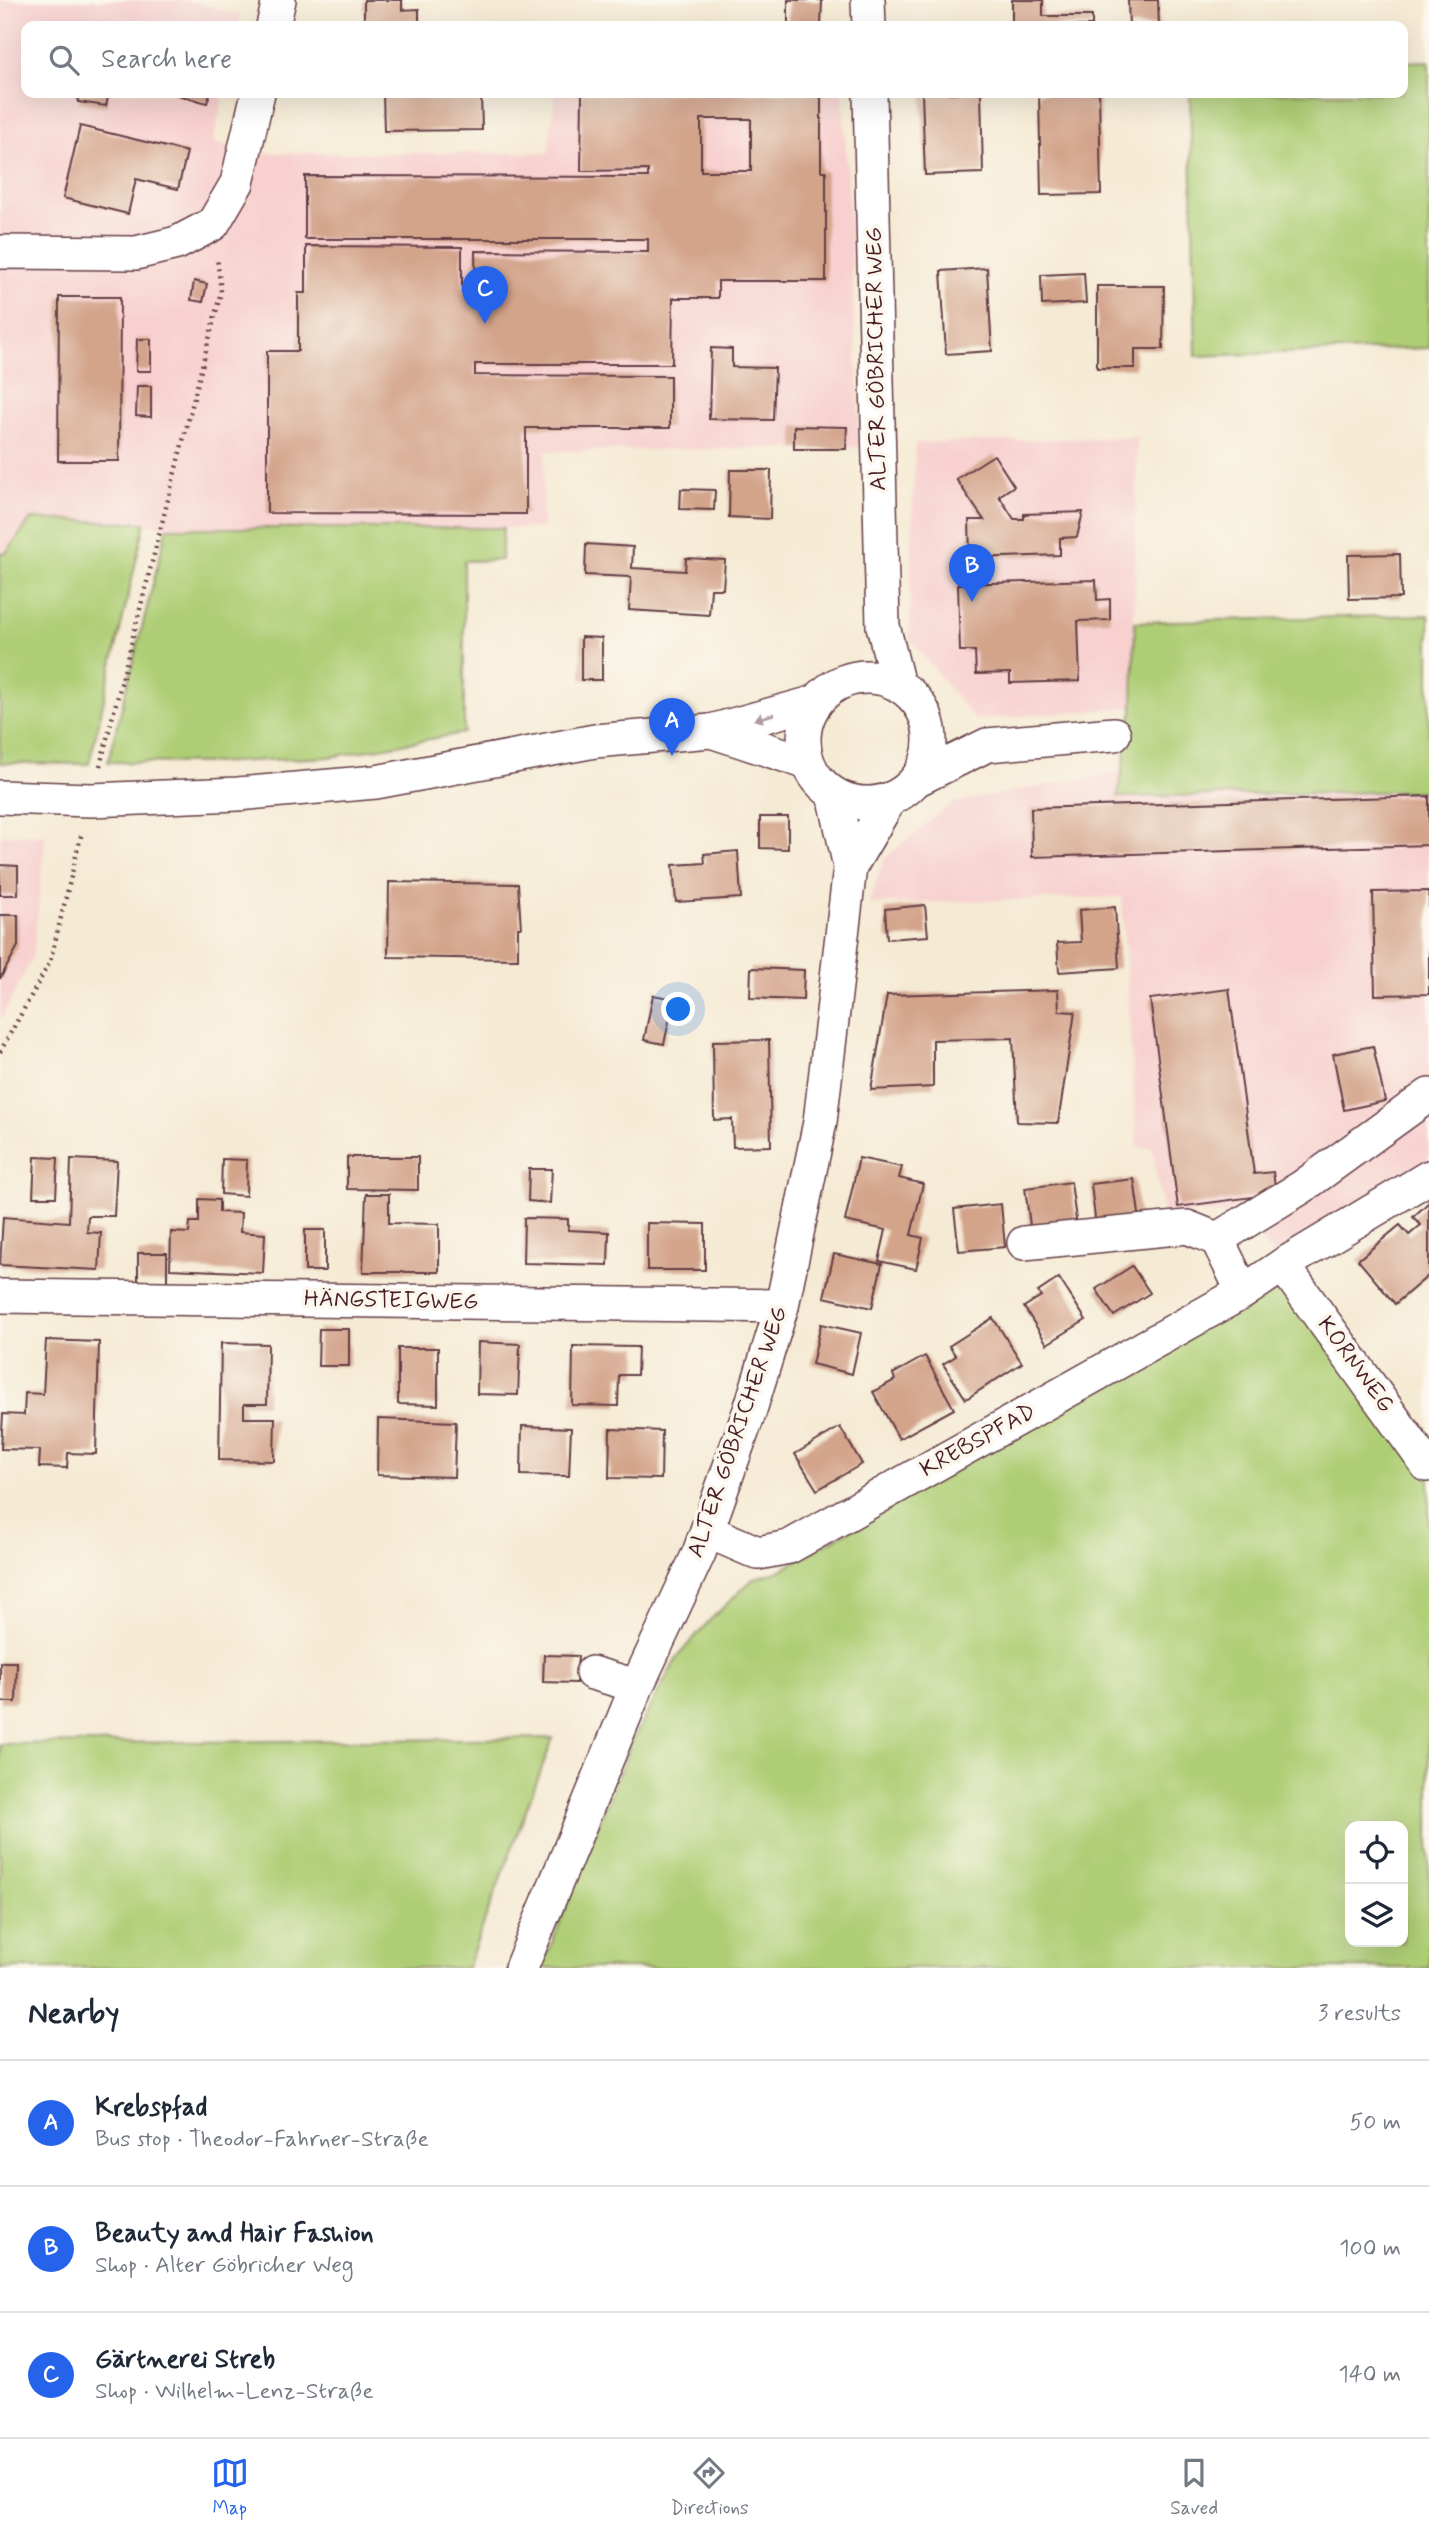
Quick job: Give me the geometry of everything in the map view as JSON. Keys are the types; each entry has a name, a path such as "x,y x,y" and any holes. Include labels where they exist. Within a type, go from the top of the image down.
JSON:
{"street":[{"path":"274,21 279,0"},
{"path":"868,0 869,21"},
{"path":"0,253 136,253 177,243 213,225 237,183 257,98"},
{"name":"ALTER GÖBRICHER WEG","path":"870,98 883,626 898,685"},
{"name":"ALTER GÖBRICHER WEG","path":"859,678 883,626"},
{"path":"903,789 928,757 930,739 927,721 913,697 898,685 879,678 859,678 833,687 816,702 807,720 804,734 808,763 816,777 834,794 852,801 871,803 903,789 987,745 1114,734"},
{"path":"0,797 91,800 238,794 376,782 595,741 711,731 816,702"},
{"path":"927,721 987,745"},
{"path":"711,731 808,763"},
{"name":"ALTER GÖBRICHER WEG","path":"850,867 903,789"},
{"name":"ALTER GÖBRICHER WEG","path":"521,1968 637,1686 699,1553 750,1410 782,1306 820,1122 850,867 834,794"},
{"path":"1217,1239 1302,1187 1429,1095"},
{"name":"KREBSPFAD","path":"707,1531 758,1553 789,1547 1244,1292 1283,1265 1429,1177"},
{"path":"1024,1243 1187,1227 1217,1239 1244,1292"},
{"name":"KORNWEG","path":"1283,1265 1428,1465"},
{"name":"HÄNGSTEIGWEG","path":"0,1296 782,1306"},
{"path":"592,1672 637,1686"}],"path":[{"path":"0,1052 50,962 220,292 213,225"}],"shaded area":[{"path":"0,0 186,0 240,15 239,21 21,21 21,98 223,98 213,143 263,153 548,153 554,98 843,98 861,447 545,451 542,528 167,528 145,523 31,519 5,554 0,553"},
{"path":"1137,437 1133,707 975,720 909,638 915,443"},
{"path":"1122,771 1118,797 1429,791 1429,1163 1275,1257 1240,1215 1163,1213 1152,1147 1137,1148 1122,897 868,904 884,859 952,803"},
{"path":"0,835 46,835 33,956 0,1021"}],"green space":[{"path":"1429,61 1429,348 1196,356 1190,98 1408,98 1408,62"},
{"path":"31,519 145,523 89,764 0,763 0,553 6,553"},
{"path":"167,528 503,528 501,560 464,561 464,733 330,757 212,763 108,762"},
{"path":"1429,615 1429,791 1118,797 1133,707 1135,622"},
{"path":"1272,1285 1288,1286 1429,1476 1429,1968 542,1968 631,1743 678,1656 710,1620 753,1579 779,1571"},
{"path":"553,1738 467,1968 0,1968 0,1744"}],"building":[{"path":"364,0 402,0 402,10 419,9 419,21 364,21"},
{"path":"788,0 822,0 821,21 788,21"},
{"path":"1012,0 1043,0 1043,16 1092,16 1092,21 1012,21"},
{"path":"1128,0 1158,0 1159,21 1129,21"},
{"path":"79,98 108,98 106,106 78,102"},
{"path":"189,98 208,98 207,103"},
{"path":"383,98 481,98 482,130 384,131"},
{"path":"582,98 821,98 821,171 826,171 826,281 718,281 718,298 673,298 672,364 475,364 475,375 670,376 670,428 526,428 526,514 267,513 267,351 298,351 298,293 306,293 306,246 462,247 462,293 476,293 475,251 648,252 648,239 305,239 305,176 648,177 648,170 581,171","holes":["701,119 751,119 751,171 701,171"]},
{"path":"922,98 981,98 983,173 925,175"},
{"path":"1039,98 1099,98 1101,194 1041,195"},
{"path":"80,126 187,152 178,189 136,179 128,214 63,198"},
{"path":"987,268 992,351 946,354 941,271"},
{"path":"1084,273 1086,303 1042,305 1041,275"},
{"path":"194,281 207,284 203,302 191,300"},
{"path":"1097,286 1164,286 1163,349 1135,349 1135,368 1097,368"},
{"path":"59,297 120,297 119,461 58,461"},
{"path":"137,339 151,339 151,371 136,371"},
{"path":"711,348 732,349 732,367 775,368 773,420 709,419"},
{"path":"137,386 151,386 151,417 136,416"},
{"path":"794,426 847,427 846,449 794,449"},
{"path":"994,455 1014,486 999,496 1014,519 1024,519 1024,514 1083,512 1077,537 1060,538 1060,555 970,558 969,520 984,520 956,479"},
{"path":"730,470 771,470 770,519 729,517"},
{"path":"681,489 715,490 714,510 680,509"},
{"path":"586,544 633,547 632,568 685,571 686,558 725,560 723,589 711,589 709,615 629,610 631,577 585,575"},
{"path":"1400,554 1401,598 1349,599 1348,555"},
{"path":"1096,580 1097,600 1110,599 1110,620 1078,621 1080,681 1010,683 1010,673 976,674 975,651 960,651 958,584"},
{"path":"581,637 602,638 602,680 581,680"},
{"path":"1429,796 1429,845 1032,857 1031,808"},
{"path":"760,817 788,817 788,849 760,848"},
{"path":"738,851 741,898 676,902 673,865 705,863 704,854"},
{"path":"0,865 18,866 18,895 0,895"},
{"path":"389,882 518,884 521,928 518,928 518,959 388,957"},
{"path":"1429,891 1429,994 1375,995 1373,892"},
{"path":"925,905 928,936 887,939 885,909"},
{"path":"1115,907 1119,968 1059,972 1057,943 1081,942 1079,910"},
{"path":"0,915 18,915 18,946 0,979"},
{"path":"751,968 804,970 803,1000 750,998"},
{"path":"1229,989 1254,1174 1273,1172 1276,1194 1178,1207 1150,999"},
{"path":"1058,990 1059,1011 1075,1012 1058,1123 1017,1122 1013,1038 933,1040 933,1087 871,1090 887,995"},
{"path":"653,995 674,999 664,1044 644,1040"},
{"path":"769,1040 771,1146 733,1147 732,1119 714,1120 713,1041"},
{"path":"1373,1046 1385,1101 1344,1110 1333,1054"},
{"path":"35,1157 58,1158 56,1197 33,1197"},
{"path":"347,1157 418,1157 418,1190 347,1189"},
{"path":"859,1158 902,1167 899,1178 923,1184 911,1235 923,1238 916,1269 879,1261 886,1230 845,1221"},
{"path":"71,1159 117,1161 114,1216 88,1216 87,1232 101,1233 99,1270 0,1265 3,1217 69,1222"},
{"path":"222,1159 247,1160 246,1196 221,1194"},
{"path":"529,1169 552,1169 550,1203 528,1201"},
{"path":"1134,1179 1140,1221 1096,1227 1091,1184"},
{"path":"1071,1182 1077,1227 1031,1233 1025,1188"},
{"path":"366,1194 389,1194 389,1223 439,1224 439,1272 363,1272"},
{"path":"199,1199 219,1200 219,1212 241,1213 240,1232 265,1234 263,1273 170,1269 171,1232 189,1233 190,1222 199,1222"},
{"path":"1429,1202 1429,1275 1395,1304 1358,1260 1400,1225 1409,1235 1421,1225 1413,1217"},
{"path":"1001,1204 1005,1247 959,1251 954,1209"},
{"path":"524,1218 568,1219 568,1230 609,1232 608,1265 523,1263"},
{"path":"647,1223 705,1224 705,1270 647,1270"},
{"path":"305,1230 325,1230 325,1271 305,1271"},
{"path":"138,1253 167,1253 167,1283 138,1282"},
{"path":"834,1254 882,1264 872,1308 824,1297"},
{"path":"1132,1266 1150,1293 1114,1316 1096,1289"},
{"path":"1059,1278 1086,1320 1047,1344 1024,1307 1041,1296 1038,1292"},
{"path":"993,1318 1022,1363 966,1399 943,1364 956,1356 949,1346"},
{"path":"821,1324 861,1333 852,1374 812,1364"},
{"path":"319,1329 349,1329 349,1366 318,1366"},
{"path":"46,1340 99,1342 96,1454 68,1453 67,1468 39,1467 40,1450 1,1449 3,1414 24,1415 25,1393 43,1394"},
{"path":"478,1342 520,1344 518,1395 477,1394"},
{"path":"221,1343 268,1344 267,1404 244,1404 244,1418 275,1418 274,1461 219,1460"},
{"path":"573,1346 638,1347 637,1375 619,1375 618,1406 572,1405"},
{"path":"398,1348 438,1348 438,1405 398,1404"},
{"path":"925,1356 954,1409 899,1439 873,1392 895,1380 893,1374"},
{"path":"378,1419 456,1422 454,1477 377,1475"},
{"path":"522,1426 571,1428 569,1476 521,1475"},
{"path":"840,1427 862,1464 817,1490 795,1454"},
{"path":"610,1429 662,1431 661,1479 609,1478"},
{"path":"544,1655 578,1656 576,1683 543,1682"},
{"path":"0,1662 17,1662 16,1702 0,1702"}],"place":[{"name":"Gärtnerei Streb","path":"485,324"},
{"name":"Beauty and Hair Fashion","path":"972,602"},
{"name":"Krebspfad","path":"672,756"}]}
